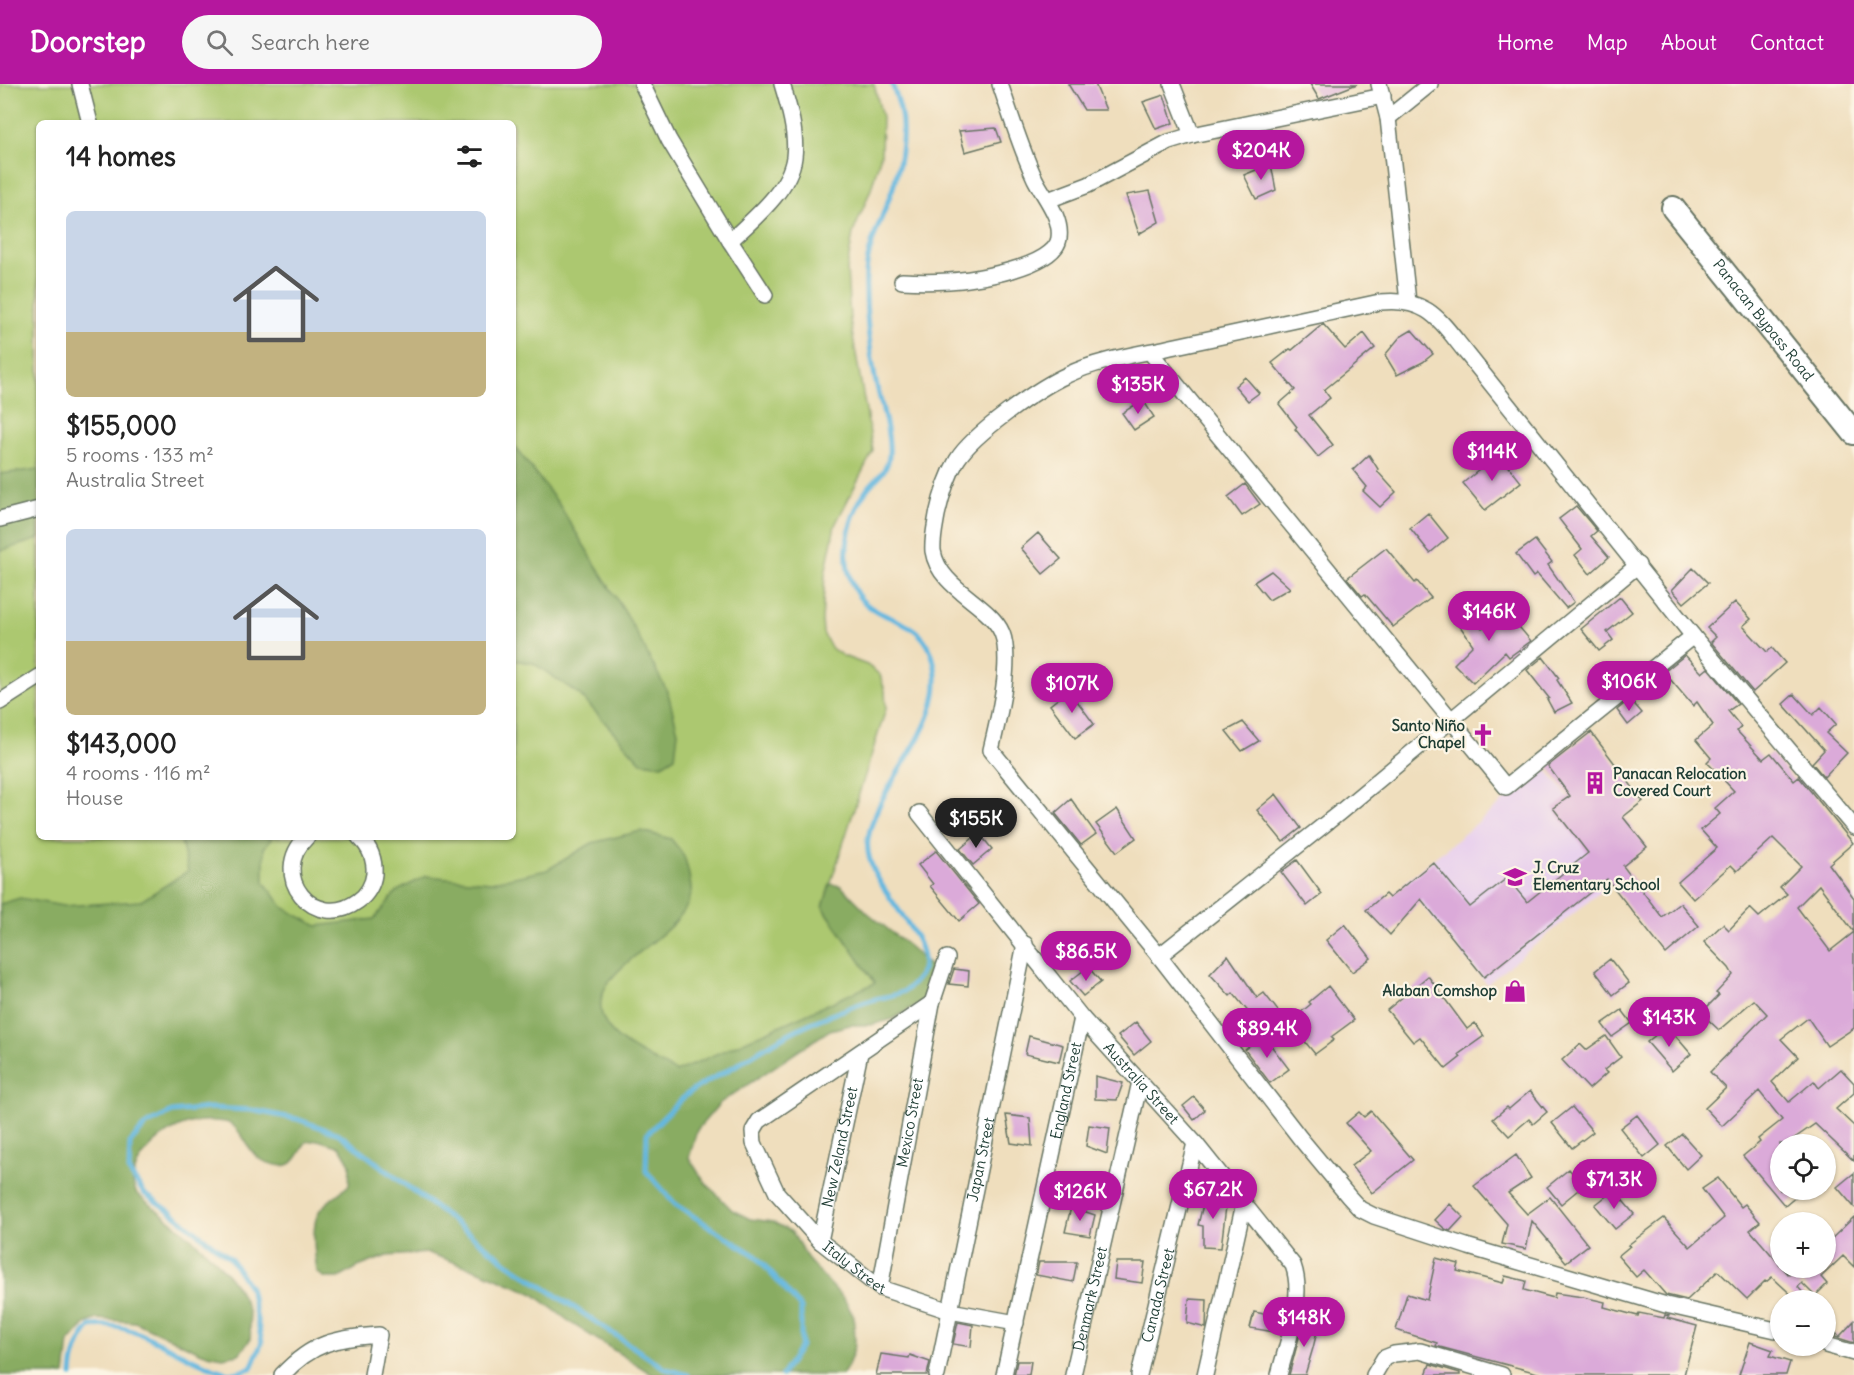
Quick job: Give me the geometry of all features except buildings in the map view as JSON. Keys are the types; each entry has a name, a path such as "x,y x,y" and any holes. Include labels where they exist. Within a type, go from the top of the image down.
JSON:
{"main road":[{"name":"Panacan Bypass Road","path":"1673,208 1854,433"}],"street":[{"path":"80,84 89,120"},
{"path":"642,84 669,140 765,295"},
{"path":"730,241 770,203 786,178 794,159 794,130 782,84"},
{"path":"902,281 951,281 976,278 1018,268 1043,258 1055,250 1059,240 1057,222 1036,180 1000,84"},
{"path":"1172,84 1192,135"},
{"path":"1388,118 1430,84"},
{"path":"1048,200 1088,185 1169,142 1381,90 1388,118 1408,302"},
{"path":"1770,1329 1666,1305 1469,1247 1374,1216 1360,1209 1300,1138 1159,956 991,750 1003,684 1005,652 1002,633 995,622 951,583 939,568 933,550 934,531 945,484 957,460 970,444 1045,386 1068,374 1150,352 1380,302 1408,302 1422,306 1441,322 1693,636 1854,827"},
{"path":"1150,352 1506,787 1693,636"},
{"path":"0,519 36,510"},
{"path":"1159,956 1452,721 1638,565"},
{"path":"0,702 36,679"},
{"name":"Australia Street","path":"919,813 1082,1018 1195,1143 1293,1265 1298,1295 1280,1375"},
{"path":"304,840 294,854 291,866 292,879 305,900 327,910 339,910 351,906 362,899 369,889 374,878 374,866 365,840"},
{"name":"Japan Street","path":"937,1375 1025,944"},
{"name":"Mexico Street","path":"880,1288 932,1003 947,958"},
{"path":"860,1053 932,1003"},
{"name":"England Street","path":"1004,1375 1082,1018"},
{"name":"Italy Street","path":"860,1053 759,1121 753,1131 754,1143 777,1193 820,1241 880,1288 950,1311 1016,1323"},
{"name":"New Zeland Street","path":"820,1241 860,1053"},
{"name":"Denmark Street","path":"1073,1375 1140,1082"},
{"name":"Canada Street","path":"1139,1375 1195,1143"},
{"path":"1205,1375 1245,1203"},
{"path":"282,1375 297,1359 316,1347 334,1341 379,1335 372,1375"},
{"path":"1836,1348 1854,1353"},
{"path":"1374,1375 1384,1358 1394,1353 1420,1351 1483,1372 1502,1375"},
{"path":"294,1375 297,1359"}],"shaded area":[{"name":"J. Cruz Elementary School","path":"1545,767 1626,871 1487,984 1404,883"}],"green space":[{"path":"0,84 874,84 882,117 881,154 871,189 853,233 847,269 850,320 873,451 835,525 825,574 822,620 823,633 831,648 843,656 867,665 880,675 885,691 886,709 823,907 876,983 638,1089 0,1039"},
{"path":"516,448 558,503 629,619 668,693 678,732 675,757 662,765 641,762 580,695 533,663 516,660"},
{"path":"36,469 36,540 0,551 0,474"},
{"path":"641,831 671,839 685,860 691,894 683,912 669,928 615,975 603,992 601,1010 610,1030 623,1042 676,1072 875,983 823,907 830,884 841,886 868,913 932,968 932,981 923,1001 893,1019 871,1025 850,1025 830,1030 720,1103 697,1130 689,1158 704,1181 732,1210 750,1219 773,1222 792,1232 809,1261 844,1299 854,1317 855,1345 848,1366 842,1375 653,1375 574,1325 532,1293 480,1271 428,1253 387,1256 358,1267 339,1278 325,1278 317,1272 315,1223 320,1210 349,1185 350,1164 340,1147 318,1140 306,1142 293,1162 279,1165 260,1159 254,1154 231,1124 222,1121 202,1121 181,1126 153,1144 138,1164 133,1177 134,1185 137,1194 207,1252 237,1288 247,1306 250,1325 250,1339 245,1347 239,1354 223,1357 202,1353 135,1322 97,1319 85,1324 69,1342 65,1375 0,1375 0,904 20,898 63,906 141,901 188,871 181,840 271,840 264,848 264,882 284,908 317,926 374,919 397,891 426,876 491,882 547,870 592,843"}],"waterway":[{"path":"782,1375 801,1346 801,1308 756,1256 676,1205 646,1171 647,1134 689,1093 773,1042 838,1012 902,992 920,975 923,960 919,944 876,875 869,857 868,839 875,816 886,793 925,725 934,701 936,677 931,652 923,637 911,628 872,608 861,599 852,584 847,562 847,542 854,513 868,488 884,470 889,456 887,427 871,353 866,274 870,250 891,193 901,154 901,118 892,84"},
{"path":"72,1375 77,1349 91,1326 106,1326 134,1332 225,1372 235,1373 251,1368 262,1342 250,1288 230,1258 145,1194 129,1172 130,1143 146,1125 172,1112 209,1108 251,1110 297,1119 339,1134 509,1264 666,1369 688,1375"}],"place":[{"name":"Santo Niño Chapel","path":"1483,735"},
{"name":"Panacan Relocation Covered Court","path":"1595,783"},
{"name":"J. Cruz Elementary School","path":"1515,877"},
{"name":"Alaban Comshop","path":"1515,991"}]}
